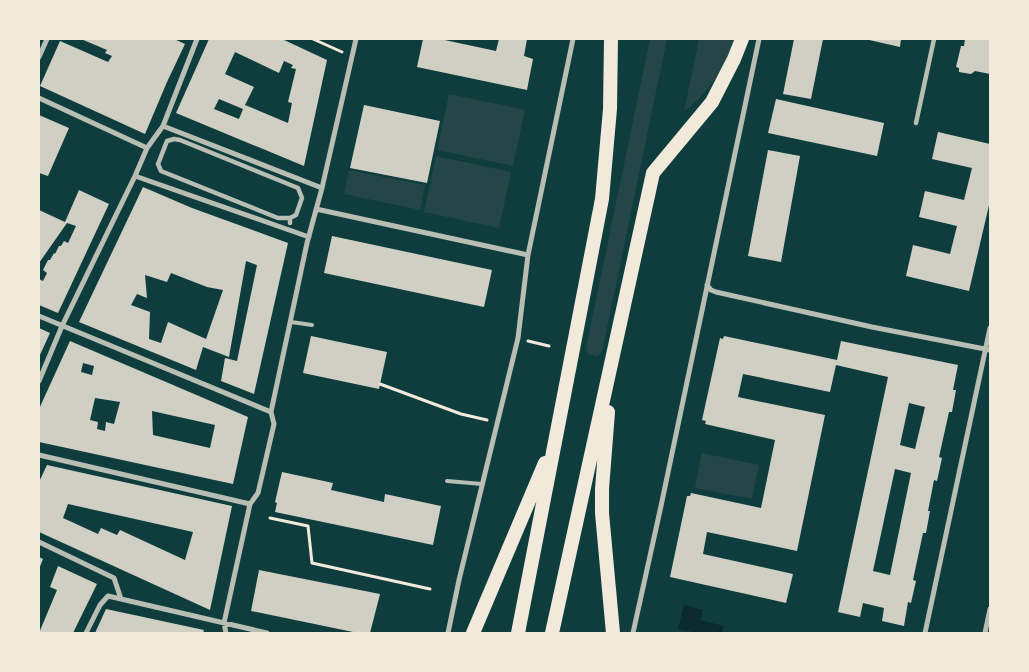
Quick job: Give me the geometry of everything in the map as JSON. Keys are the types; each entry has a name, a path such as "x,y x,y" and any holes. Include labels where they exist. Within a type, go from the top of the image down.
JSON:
{"highway":[{"path":"518,633 602,199 610,109 611,39"},
{"path":"552,633 653,173 712,102 742,39"},
{"path":"612,362 602,489 602,513 613,633"},
{"path":"473,633 556,437"}],"street":[{"path":"39,57 47,39"},
{"path":"39,381 62,326 135,176 146,148 163,126 196,39"},
{"path":"226,633 224,623 250,504 258,493 274,424 271,412 309,237 356,39"},
{"path":"448,633 518,338 528,255 573,39"},
{"path":"633,633 759,39"},
{"path":"916,123 934,39"},
{"path":"39,98 146,148"},
{"path":"163,126 322,188"},
{"path":"159,177 161,171 158,164 167,141 174,138 292,185 298,188 302,198 296,215 290,221 278,218 161,171"},
{"path":"135,176 309,237"},
{"path":"316,209 528,255"},
{"path":"707,285 716,292 872,327 988,350"},
{"path":"39,316 271,412"},
{"path":"925,633 988,350 990,328"},
{"path":"39,455 250,504"},
{"path":"39,542 114,578 120,599"},
{"path":"86,633 100,605 108,596 267,633"},
{"path":"985,633 990,609"}],"lane":[{"path":"291,322 312,325"},
{"path":"447,481 482,484"}],"path":[{"path":"313,39 352,57"},
{"path":"518,338 549,346"},
{"path":"380,384 461,414 497,423"},
{"path":"270,518 308,526 312,563 430,589"}],"shaded area":[{"path":"650,39 667,39 602,352 597,356 588,354 586,348"},
{"path":"699,39 735,39 723,70 699,99 684,111"},
{"path":"449,94 525,110 513,166 437,150"},
{"path":"436,156 511,172 499,228 424,212"},
{"path":"349,170 425,185 420,210 344,194"},
{"path":"702,453 759,465 752,499 695,488"},
{"path":"684,605 703,610 700,620 724,626 722,633 698,633 678,629"}],"building":[{"path":"81,39 174,39 185,44 145,134 40,86 60,41 108,62 112,56 105,53 107,50"},
{"path":"209,39 282,39 327,60 304,166 176,113","holes":["235,52 279,73 284,61 293,65 291,68 296,69 288,102 292,103 288,123 245,105 254,87 225,74","219,99 243,109 239,119 214,109"]},
{"path":"423,39 440,39 496,51 499,39 527,39 524,56 533,59 527,90 417,67"},
{"path":"794,39 823,39 811,99 783,94"},
{"path":"865,39 901,39 900,47"},
{"path":"965,39 990,39 990,74 975,71 971,74 959,72 959,68 956,67 961,46 964,46"},
{"path":"776,99 884,123 877,156 768,133"},
{"path":"364,105 440,121 427,183 350,168"},
{"path":"39,115 69,128 48,176 39,173"},
{"path":"938,132 990,144 990,201 969,291 906,276 913,245 950,254 957,226 919,217 925,191 964,200 972,168 932,159"},
{"path":"768,150 800,156 781,262 748,256"},
{"path":"143,187 192,208 288,243 254,394 221,381 225,358 237,361 257,265 246,261 229,357 203,347 196,370 79,322","holes":["171,273 207,287 223,290 206,339 168,322 161,343 149,339 150,312 131,305 137,294 147,298 145,275 167,282"]},
{"path":"79,190 109,204 58,313 39,305 39,279 43,281 47,273 43,270 48,260 50,260 64,241 68,243 76,226 67,223 39,263 39,210 65,222"},
{"path":"332,236 492,270 484,307 324,273"},
{"path":"39,328 50,333 39,357"},
{"path":"311,336 387,352 379,389 303,373"},
{"path":"724,336 837,360 841,341 958,365 953,390 956,390 952,412 949,412 939,457 942,458 937,481 934,480 926,533 923,533 913,580 916,581 911,603 908,602 904,626 882,621 884,608 863,603 860,617 838,612 888,377 836,365 830,392 743,374 738,397 825,415 797,551 707,532 703,554 793,574 786,603 670,577 687,496 690,496 691,493 761,508 775,440 705,424 706,421 702,420 720,338 723,339","holes":["909,403 925,407 915,449 900,445","895,469 911,473 890,575 873,571"]},
{"path":"70,341 248,417 233,484 39,442 39,409","holes":["83,363 94,366 92,375 81,372","95,398 120,402 114,424 106,422 105,431 97,429 98,422 90,420","152,411 215,425 210,448 153,435"]},
{"path":"47,465 232,506 210,610 39,532 39,482","holes":["68,504 193,532 185,560 120,530 117,535 101,528 98,534 63,518"]},
{"path":"282,472 333,483 331,490 384,502 385,494 441,506 433,545 275,512 277,503 275,502"},
{"path":"39,557 43,559 39,569"},
{"path":"58,566 97,584 73,633 39,633 57,590 50,587"},
{"path":"259,570 380,594 370,633 358,633 251,611"},
{"path":"106,609 204,630 203,633 95,633"}]}
